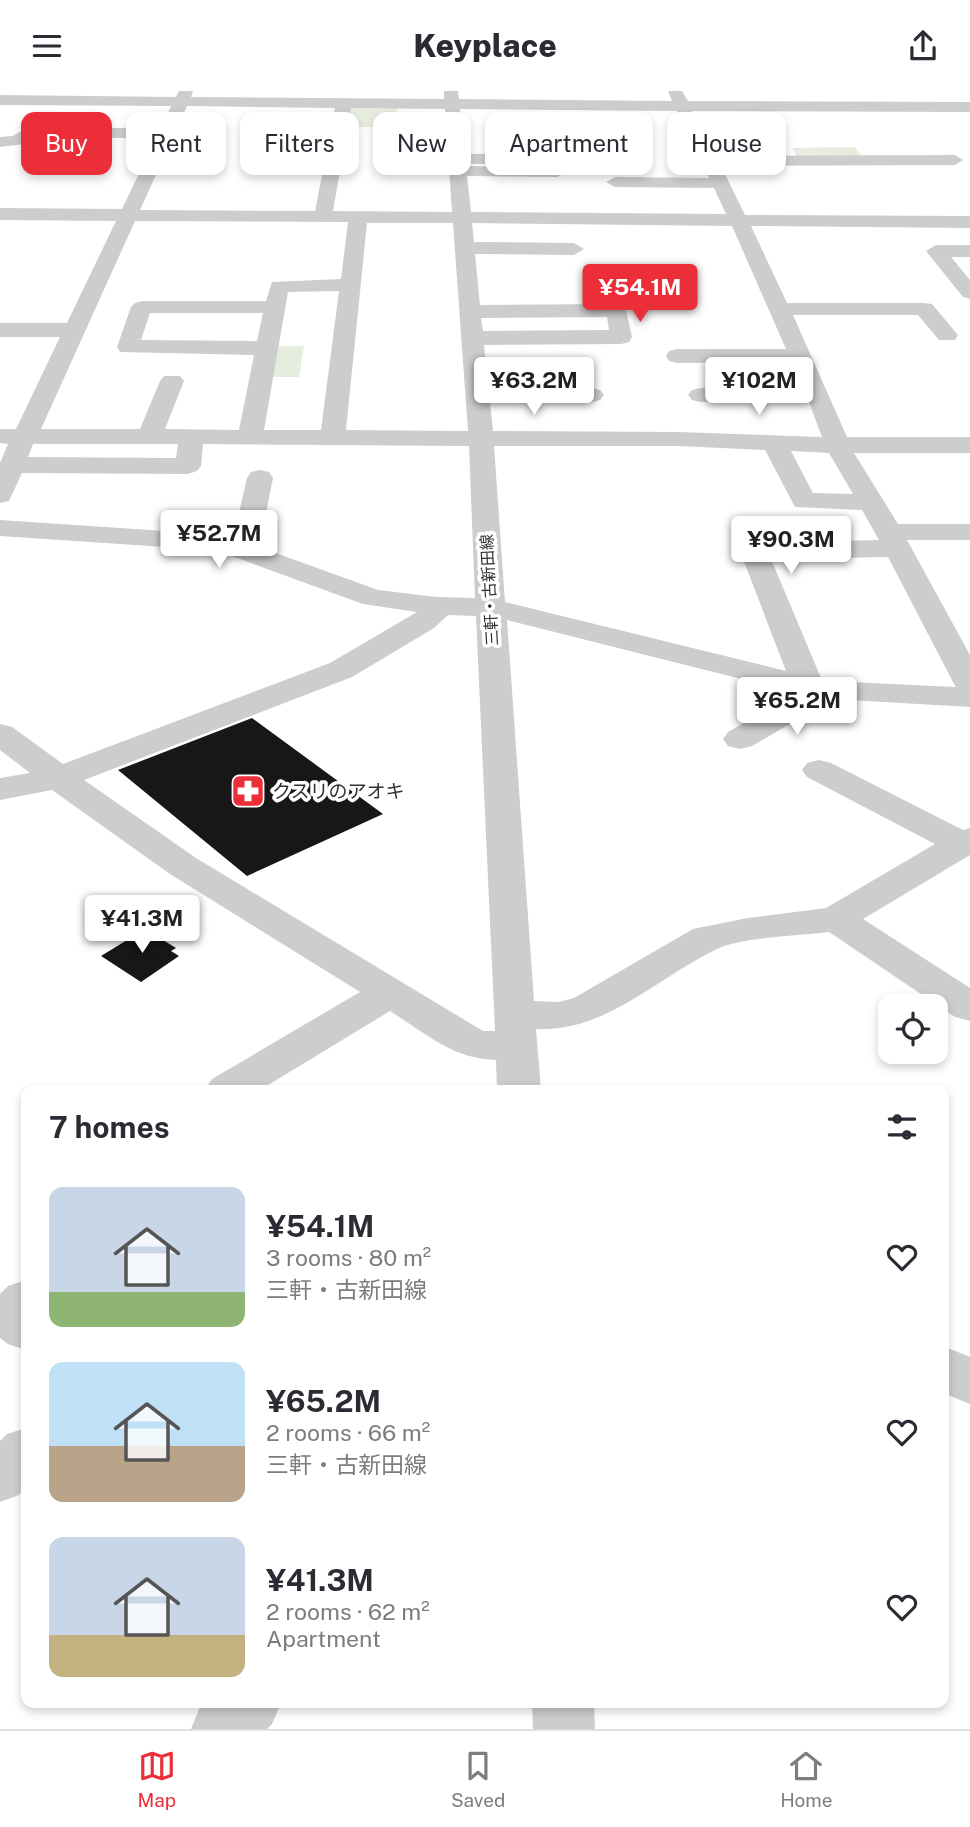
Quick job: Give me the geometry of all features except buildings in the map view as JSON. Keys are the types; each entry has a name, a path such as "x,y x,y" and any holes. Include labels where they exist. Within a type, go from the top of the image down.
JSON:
{"street":[{"path":"674,91 685,112"},
{"path":"897,91 926,127"},
{"path":"953,91 965,91"},
{"path":"176,112 184,96"},
{"path":"0,100 289,96 344,102 390,112"},
{"path":"323,216 344,102"},
{"path":"460,112 462,105 970,107"},
{"path":"760,108 797,167"},
{"path":"834,108 886,181"},
{"path":"7,142 19,141 26,133 126,133"},
{"path":"786,166 872,161 959,165 943,146 970,146"},
{"path":"11,436 27,432 75,330 141,175"},
{"name":"三軒・古新田線","path":"458,175 481,439 519,1085"},
{"path":"717,175 818,395 837,445 872,502 970,684"},
{"path":"615,183 721,183"},
{"path":"219,216 227,194"},
{"path":"901,201 915,221"},
{"path":"0,214 738,219 825,214 970,222"},
{"path":"333,437 358,216"},
{"path":"463,249 574,249"},
{"path":"970,251 936,251 970,293"},
{"path":"250,436 279,286 351,285"},
{"path":"266,348 128,347 142,307 274,307"},
{"path":"779,309 924,309 947,335"},
{"path":"617,310 621,337 471,335 617,310"},
{"path":"0,330 75,330"},
{"path":"471,335 583,354"},
{"path":"677,356 800,356"},
{"path":"150,436 172,381"},
{"path":"477,394 592,395"},
{"path":"700,395 818,395"},
{"path":"11,436 250,436 969,446"},
{"path":"0,495 13,465 11,436"},
{"path":"13,465 188,466 191,436"},
{"path":"774,442 804,501 872,502"},
{"path":"244,552 260,478"},
{"path":"0,528 195,541 244,552 373,598 436,606 490,607 818,687 970,697"},
{"path":"818,687 754,551 970,532"},
{"path":"0,789 58,778 341,670 423,622 433,615 436,606"},
{"path":"740,739 818,687"},
{"path":"0,734 183,866 475,1045 588,1008 707,938 836,919 966,841"},
{"path":"819,770 966,841"},
{"path":"836,919 970,1007"},
{"path":"235,1085 391,992"},
{"path":"21,1305 9,1316 21,1326"},
{"path":"949,1370 970,1382"},
{"path":"0,1478 21,1456"},
{"path":"222,1729 245,1708"},
{"path":"563,1708 564,1729"}],"green space":[{"path":"348,107 397,107 396,112 373,112 373,127 359,127 359,112 347,112"},
{"path":"855,147 862,157 798,158 792,148"},
{"path":"275,346 304,346 299,377 269,377"}],"place":[{"name":"クスリのアオキ","path":"248,791"}]}
